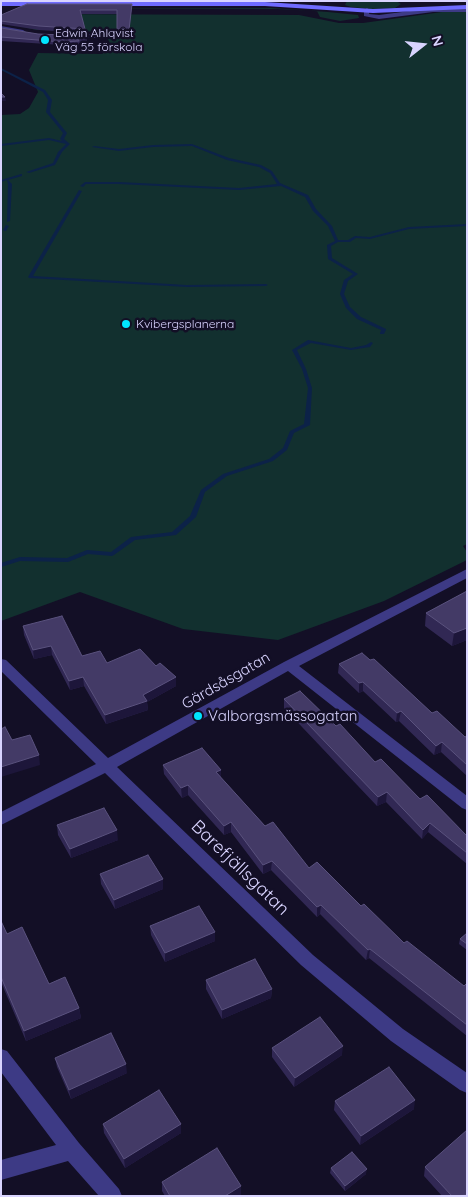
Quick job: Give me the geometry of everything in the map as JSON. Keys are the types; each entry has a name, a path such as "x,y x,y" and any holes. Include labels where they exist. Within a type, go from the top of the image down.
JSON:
{"main road":[{"path":"1,3 10,1"},
{"path":"339,2 341,6 349,8"},
{"path":"419,2 467,2"},
{"path":"1,3 256,4 367,10 467,8"},
{"path":"398,9 406,6 405,3"}],"street":[{"path":"367,10 366,15 379,17 467,8"},
{"path":"1,28 32,34"},
{"path":"47,35 98,36"},
{"name":"Gärdsåsgatan","path":"1,819 106,766 289,664 467,573"},
{"name":"Barefjällsgatan","path":"1,663 308,960 397,1035 467,1084"},
{"path":"289,664 467,804"},
{"path":"1,1057 72,1150 112,1196"},
{"path":"1,1170 72,1150"}],"green space":[{"path":"347,1 396,1 401,4 395,8 371,9 345,5"},
{"path":"36,8 272,8 307,10 277,9"},
{"path":"317,11 358,15 359,18 340,21 320,17"},
{"path":"442,12 467,12 467,544 463,546 467,552 467,560 384,601 278,640 183,629 80,592 1,621 1,115 20,114 29,108 38,92 29,70 38,53 103,54 100,47 111,46 108,39 112,36 113,32 36,30 1,22 1,14 299,15 339,23 363,23"}],"building":[{"path":"27,4 132,4 129,30 117,29 117,10 80,10 85,29 1,21 1,15"},
{"path":"1,28 38,34 87,36 87,38 78,39 79,41 62,42 1,37"},
{"path":"467,591 467,628 454,633 426,613"},
{"path":"62,616 82,656 100,651 107,663 140,649 156,666 160,663 176,677 143,695 147,701 105,715 83,677 69,681 51,646 33,650 23,626"},
{"path":"362,653 370,660 374,659 432,713 437,711 465,737 467,736 467,765 442,742 436,746 401,711 397,713 363,682 359,683 339,664"},
{"path":"300,691 336,726 340,724 375,762 381,759 420,799 427,795 467,836 467,853 430,823 423,830 387,792 378,797 284,699"},
{"path":"5,727 12,740 30,735 39,755 1,767 1,729"},
{"path":"202,748 221,770 216,772 265,826 273,822 309,868 317,862 361,906 364,904 404,943 407,941 464,986 467,983 467,1025 370,949 368,950 321,905 317,907 272,861 263,865 231,822 224,826 188,785 181,788 163,765"},
{"path":"104,808 117,830 70,849 57,825"},
{"path":"148,855 163,879 114,900 100,874"},
{"path":"199,906 215,932 165,953 150,926"},
{"path":"1,921 7,934 22,927 49,984 65,977 79,1008 24,1031 1,977"},
{"path":"467,933 467,944 460,939"},
{"path":"255,959 272,989 222,1010 206,980"},
{"path":"320,1017 343,1046 295,1078 272,1048"},
{"path":"111,1033 126,1064 69,1090 55,1058"},
{"path":"389,1067 415,1100 361,1136 335,1101"},
{"path":"159,1090 181,1124 124,1159 103,1124"},
{"path":"467,1130 467,1195 452,1196 425,1167"},
{"path":"217,1148 241,1186 225,1196 170,1196 162,1182"},
{"path":"352,1152 367,1169 345,1186 331,1168"}],"waterway":[{"path":"1,69 44,91 50,100 48,112 65,133 62,139 67,143"},
{"path":"1,145 49,139 67,143"},
{"path":"28,172 54,164 60,152 68,144 67,143"},
{"path":"94,147 119,150 153,146 192,145 228,159 260,166 271,172 279,184 307,196 314,210 330,226 337,241"},
{"path":"1,181 21,175"},
{"path":"8,181 10,184 8,221"},
{"path":"82,186 85,183 119,183 239,189 281,185"},
{"path":"80,191 30,277 187,286 266,285"},
{"path":"337,241 349,241 355,237 370,238 409,228 467,225"},
{"path":"5,230 7,226"},
{"path":"337,241 329,245 330,259 356,274 346,280 342,294 348,308 359,318 384,330 382,333"},
{"path":"1,565 20,559 68,560 87,552 112,554 133,538 174,534 193,517 203,491 225,475 271,460 285,449 292,432 307,425 310,388 304,369 294,350 310,341 351,349 368,346 371,343"}],"place":[{"name":"Edwin Ahlqvist Väg 55 förskola","path":"45,40"},
{"name":"Kvibergsplanerna","path":"126,324"},
{"name":"Valborgsmässogatan","path":"198,716"}]}
